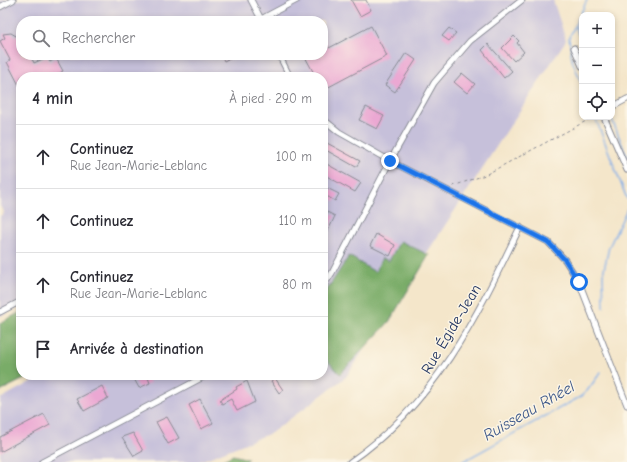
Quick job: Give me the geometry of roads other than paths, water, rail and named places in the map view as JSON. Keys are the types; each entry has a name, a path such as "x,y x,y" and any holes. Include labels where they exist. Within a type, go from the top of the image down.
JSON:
{"street":[{"path":"0,7 13,0"},
{"path":"250,0 260,16"},
{"path":"269,16 296,0"},
{"path":"328,279 390,161 434,83 470,41 522,0"},
{"path":"574,48 579,59"},
{"path":"282,60 288,72"},
{"path":"615,105 627,99"},
{"path":"605,120 627,170"},
{"path":"328,123 339,132 390,161 446,188 548,242 565,260 579,282 627,405"},
{"name":"Rue Égide-Jean","path":"350,462 397,424 439,376 480,309 520,227"},
{"path":"0,312 16,304"},
{"path":"42,462 198,380"}],"waterway":[{"name":"Ruisseau Rhéel","path":"582,84 572,60 569,38 587,0"},
{"path":"575,26 579,36"},
{"name":"Ruisseau Rhéel","path":"596,120 627,199"},
{"path":"612,120 627,157"},
{"name":"Ruisseau Rhéel","path":"604,307 603,274 609,247 627,209"},
{"name":"Ruisseau Rhéel","path":"462,462 580,397 587,391 601,372"}]}
